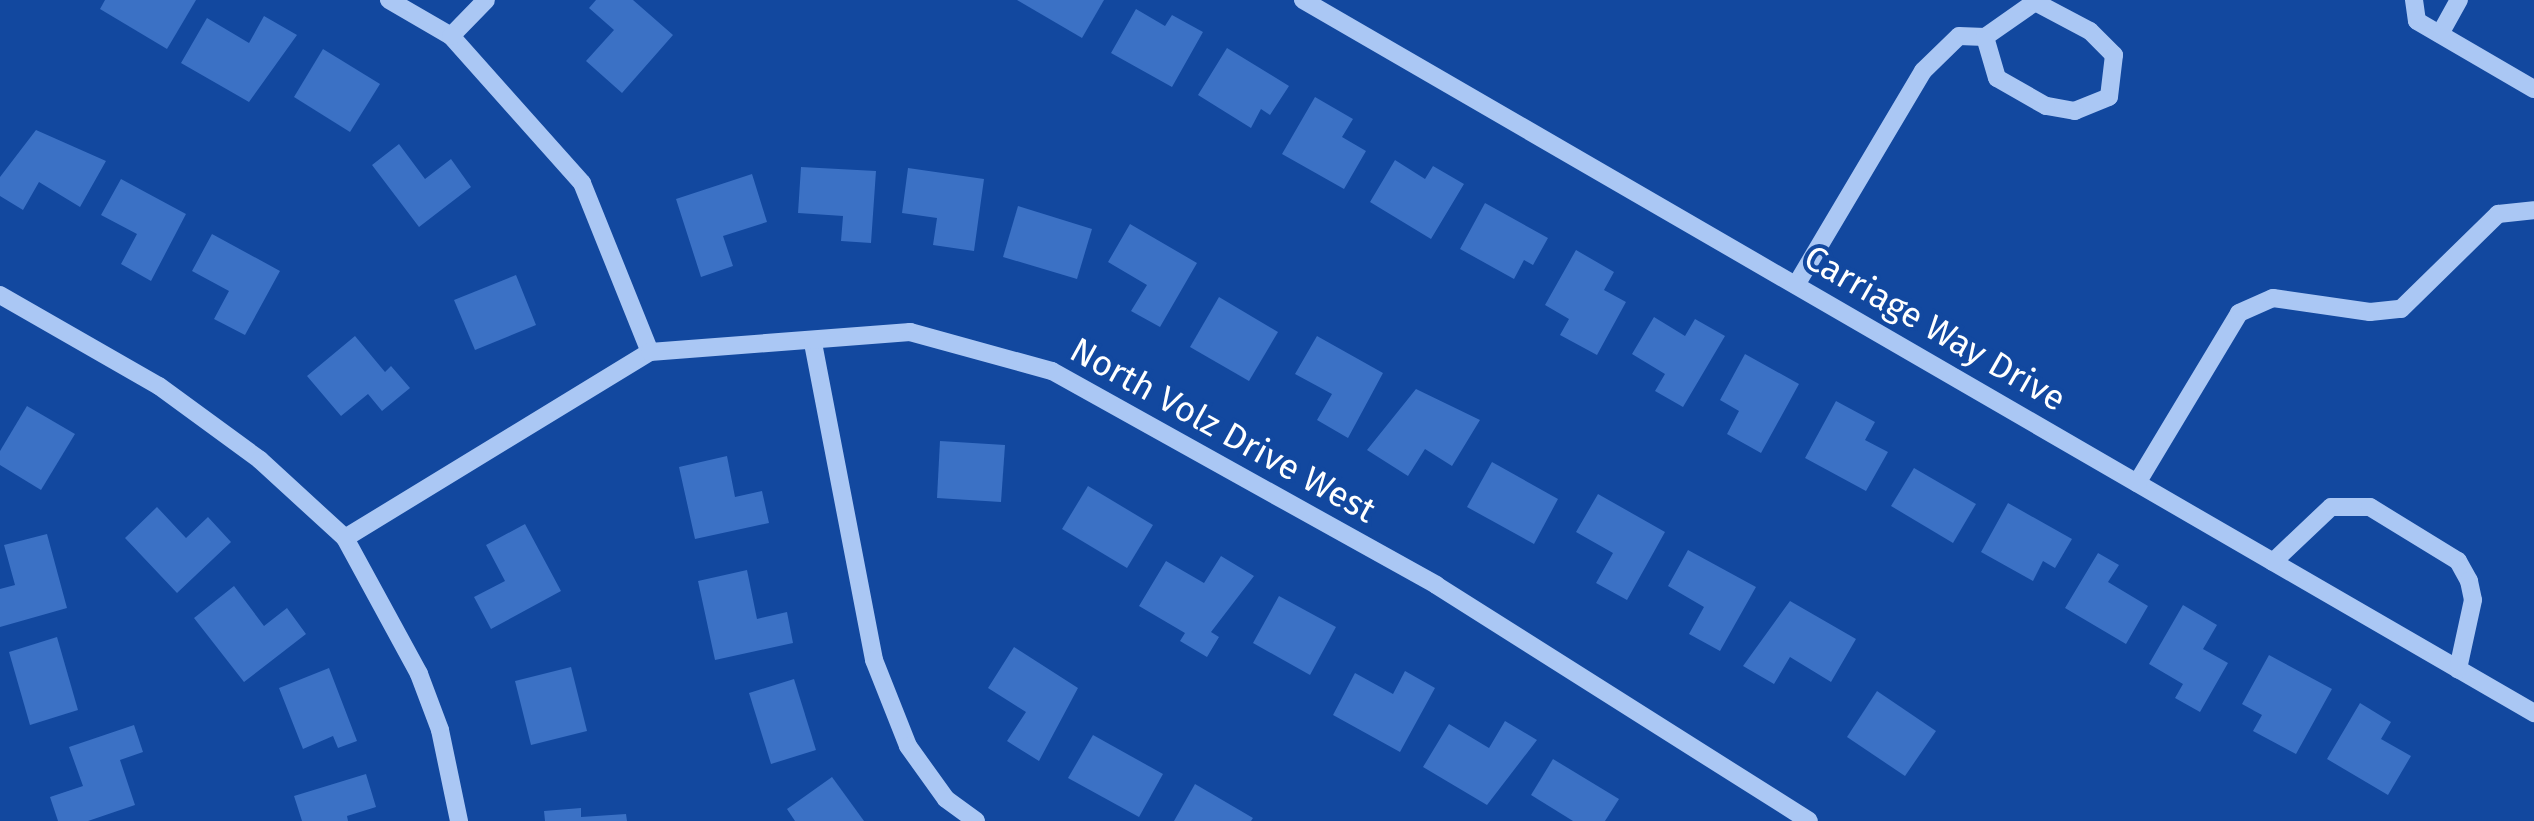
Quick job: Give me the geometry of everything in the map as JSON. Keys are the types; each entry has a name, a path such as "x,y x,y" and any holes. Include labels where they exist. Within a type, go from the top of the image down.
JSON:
{"street":[{"path":"389,0 451,36 582,183 650,352"},
{"path":"451,36 486,0"},
{"name":"Carriage Way Drive","path":"1303,0 2534,713"},
{"path":"2414,0 2418,21 2534,89"},
{"path":"2440,34 2460,0"},
{"path":"1796,285 1923,71 1959,36 1985,37 2034,2 2090,30 2114,55 2108,97 2076,110 2046,106 1997,78 1985,37"},
{"path":"2137,483 2239,313 2273,298 2370,312 2401,309 2498,214 2534,210"},
{"path":"0,295 159,386 260,460 344,538 419,674 440,730 459,821"},
{"name":"North Volz Drive West","path":"344,538 650,352 813,343 910,332 1052,371 1436,585 1809,821"},
{"path":"813,343 874,660 908,746 946,799 976,821"},
{"path":"2273,562 2331,507 2370,507 2458,561 2469,581 2473,600 2458,669"}],"building":[{"path":"105,0 196,0 167,49 100,9"},
{"path":"596,0 633,0 673,35 622,93 586,61 614,30 589,8"},
{"path":"1017,0 1104,0 1082,38"},
{"path":"1136,9 1165,26 1172,15 1203,32 1172,87 1111,53"},
{"path":"264,16 297,35 249,102 181,63 207,18 249,43"},
{"path":"1227,48 1289,86 1270,115 1261,109 1251,128 1198,95"},
{"path":"323,49 380,84 350,132 294,97"},
{"path":"1315,97 1353,119 1342,137 1366,151 1344,189 1282,154"},
{"path":"36,130 106,161 80,207 39,182 23,210 0,196 0,177"},
{"path":"399,144 425,179 451,159 471,187 419,227 372,165"},
{"path":"1395,160 1425,179 1433,166 1464,184 1431,239 1370,202"},
{"path":"801,167 876,171 871,243 841,241 843,216 798,213"},
{"path":"908,168 984,179 974,251 933,245 937,218 902,213"},
{"path":"752,174 767,222 723,236 733,266 701,277 676,199"},
{"path":"121,179 186,214 151,281 121,264 137,234 101,215"},
{"path":"1485,203 1548,238 1533,265 1524,260 1514,279 1460,249"},
{"path":"1018,206 1092,229 1077,279 1003,257"},
{"path":"1130,224 1197,263 1160,327 1131,311 1147,285 1108,262"},
{"path":"212,234 280,271 245,335 214,319 229,291 192,271"},
{"path":"1576,250 1614,272 1604,290 1626,302 1597,355 1560,335 1569,319 1545,305"},
{"path":"516,275 536,325 475,350 454,300"},
{"path":"1219,297 1278,332 1249,381 1190,347"},
{"path":"1654,317 1685,336 1695,319 1725,336 1683,407 1655,391 1665,374 1632,354"},
{"path":"355,336 385,372 391,366 410,388 382,411 368,394 341,416 307,376"},
{"path":"1317,336 1383,373 1348,438 1317,420 1332,394 1295,374"},
{"path":"1745,354 1799,384 1761,453 1727,434 1739,411 1720,400"},
{"path":"1416,389 1480,420 1452,466 1425,449 1408,476 1367,450"},
{"path":"1836,401 1875,422 1865,440 1888,452 1866,491 1805,458"},
{"path":"27,406 75,434 41,490 0,465 0,451"},
{"path":"940,441 1005,445 1001,502 937,498"},
{"path":"727,456 735,497 762,491 769,523 695,539 679,467"},
{"path":"1492,462 1558,499 1534,544 1467,507"},
{"path":"1914,468 1976,504 1953,543 1891,506"},
{"path":"1088,486 1153,525 1127,568 1062,529"},
{"path":"1598,494 1665,532 1627,600 1596,583 1613,553 1576,532"},
{"path":"2008,503 2072,539 2055,568 2043,561 2033,581 1981,552"},
{"path":"157,507 186,538 208,517 231,542 177,593 125,538"},
{"path":"525,524 561,591 491,629 474,597 505,581 486,545"},
{"path":"47,534 67,608 0,627 0,589 15,585 4,545"},
{"path":"1688,550 1756,587 1720,651 1689,634 1704,607 1668,586"},
{"path":"2098,553 2119,565 2108,582 2148,606 2126,644 2065,608"},
{"path":"1221,556 1254,576 1211,632 1219,637 1207,657 1180,641 1185,633 1139,606 1166,561 1204,583"},
{"path":"747,570 757,619 787,612 793,643 715,660 698,581"},
{"path":"234,586 264,626 287,608 306,634 244,682 194,618"},
{"path":"1279,596 1336,627 1310,675 1253,643"},
{"path":"1790,601 1856,639 1831,682 1790,657 1774,684 1743,666"},
{"path":"2183,605 2217,625 2203,649 2228,663 2200,712 2175,698 2183,684 2149,664"},
{"path":"57,637 78,710 30,725 9,652"},
{"path":"1014,647 1078,688 1039,761 1007,741 1026,712 988,688"},
{"path":"2269,655 2332,689 2296,754 2253,731 2262,715 2242,704"},
{"path":"571,667 587,731 531,745 515,681"},
{"path":"329,668 357,741 338,748 333,736 303,749 279,688"},
{"path":"1405,671 1435,688 1400,752 1333,715 1355,673 1393,694"},
{"path":"794,679 816,750 771,764 749,693"},
{"path":"1877,691 1936,731 1905,776 1847,737"},
{"path":"2360,703 2391,722 2381,739 2411,756 2388,795 2327,759"},
{"path":"1505,721 1537,740 1487,805 1423,767 1449,724 1489,748"},
{"path":"134,725 143,752 120,760 135,805 88,821 58,821 50,797 83,786 69,747"},
{"path":"1093,735 1163,774 1139,817 1068,778"},
{"path":"1553,759 1619,799 1605,821 1573,821 1531,795"},
{"path":"366,774 376,807 347,816 348,821 302,821 294,796"},
{"path":"832,777 864,821 795,821 787,809"},
{"path":"1195,784 1253,818 1174,821"},
{"path":"581,808 581,817 626,814 627,821 545,821 544,811"}]}
